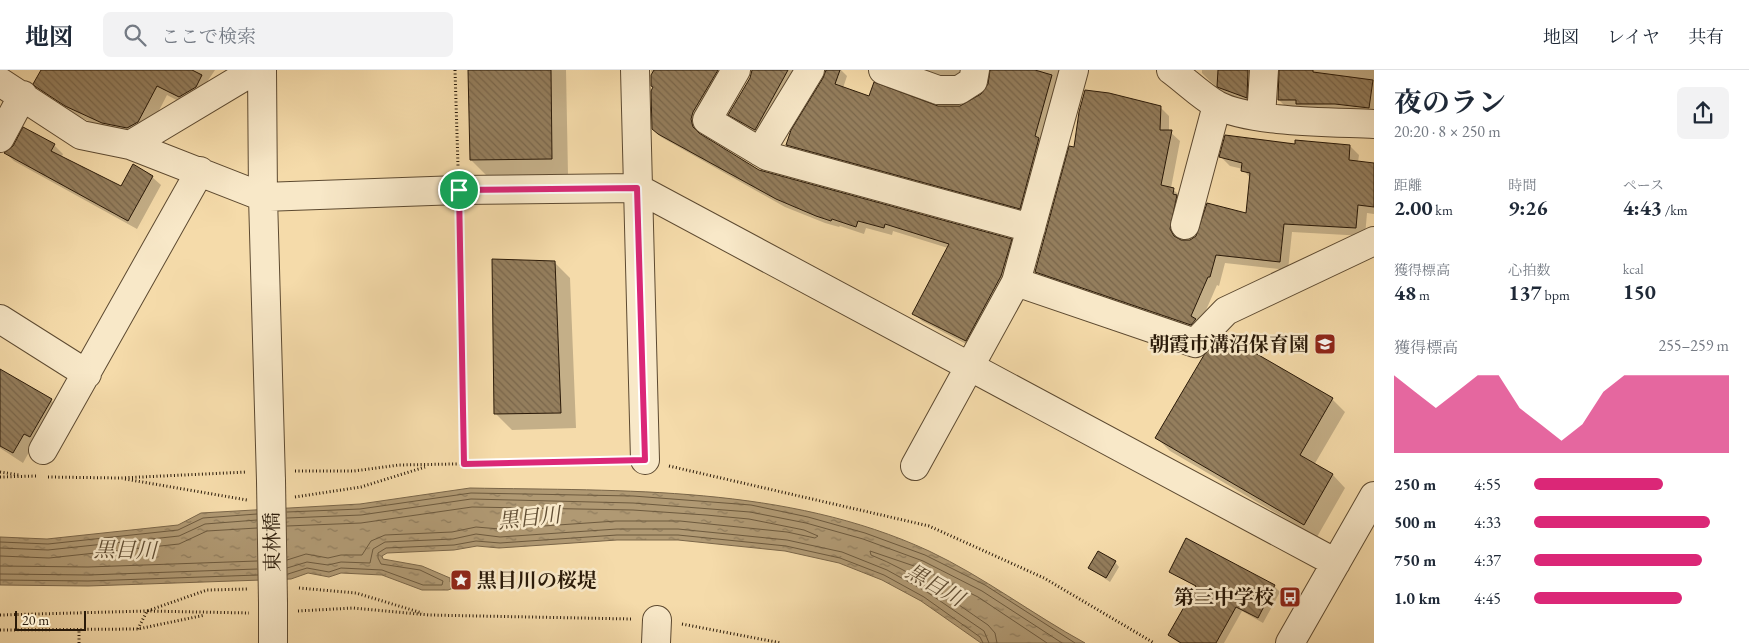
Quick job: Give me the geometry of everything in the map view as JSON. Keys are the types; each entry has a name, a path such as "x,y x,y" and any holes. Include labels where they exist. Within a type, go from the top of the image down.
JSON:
{"street":[{"path":"130,145 255,70"},
{"name":"東林橋","path":"262,70 273,643"},
{"path":"634,70 645,460"},
{"path":"736,70 707,120 767,156 1031,228"},
{"path":"760,152 810,70"},
{"path":"883,70 938,90 960,90 973,81 975,70"},
{"path":"915,466 1016,282 1074,70"},
{"path":"1170,70 1217,105 1261,117 1374,124"},
{"path":"1261,117 1264,70"},
{"path":"0,82 23,95 81,135 130,145 263,197 459,190 637,188 1336,562"},
{"path":"0,138 23,95"},
{"path":"1185,225 1217,105"},
{"path":"43,450 200,171"},
{"path":"1016,282 1195,343 1226,311 1374,240"},
{"path":"0,318 87,374"},
{"path":"1290,643 1374,496"}],"path":[{"path":"455,70 464,464"},
{"path":"311,471 464,464 645,460 929,526 1044,578 1154,643"},
{"path":"0,472 31,476"},
{"path":"0,477 270,476"},
{"path":"0,615 147,611 212,613 273,608 353,608 656,632 699,626 780,643"},
{"path":"0,630 138,629 212,613"},
{"path":"79,628 79,643"}],"water":[{"name":"黒目川","path":"470,488 587,490 704,496 762,503 819,514 875,529 929,551 969,572 1085,643 981,643 921,601 882,580 839,563 785,551 678,540 617,540 499,548 477,546 454,550 387,553 382,556 383,559 422,566 450,578 450,582 457,583 456,587 448,590 422,590 382,575 341,573 329,577 308,573 291,579 88,586 0,585 0,537 47,539 178,525 201,513 360,504"}],"building":[{"path":"41,70 192,70 202,75 196,87 179,97 157,86 138,122 127,128 102,123 65,106 36,87 33,84"},
{"path":"468,70 551,70 552,159 470,160"},
{"path":"654,70 718,70 693,112 691,119 693,127 699,133 759,170 1012,239 1001,276 966,341 912,314 949,244 885,224 884,228 858,221 856,227 816,216 776,199 658,134 652,129 651,91 653,87 651,86 651,75"},
{"path":"752,70 788,70 755,130 728,115 750,78"},
{"path":"826,70 840,70 835,84 869,96 874,82 938,106 960,106 981,94 988,84 990,70 1035,70 1052,75 1035,136 1039,138 1020,209 786,145 791,130"},
{"path":"1218,70 1248,70 1247,98 1217,87"},
{"path":"1279,70 1313,70 1313,72 1373,80 1369,108 1335,104 1296,104 1296,100 1278,100"},
{"path":"1085,90 1109,93 1161,106 1160,130 1172,130 1161,185 1174,188 1173,194 1177,195 1170,229 1174,236 1181,240 1190,240 1196,236 1207,203 1246,213 1250,173 1241,171 1242,163 1219,157 1225,135 1295,144 1295,140 1350,145 1349,160 1374,163 1374,207 1358,205 1356,228 1284,224 1280,262 1216,255 1210,277 1208,277 1191,316 1196,319 1191,325 1035,272 1069,146 1074,147 1079,112"},
{"path":"23,127 55,144 51,151 121,186 133,164 153,176 128,221 4,153 13,146"},
{"path":"492,259 555,261 561,413 494,414"},
{"path":"1224,335 1333,398 1300,455 1333,474 1304,525 1155,438 1204,355"},
{"path":"0,369 52,399 30,437 24,434 13,453 0,446"},
{"path":"1186,538 1275,585 1258,618 1236,607 1216,643 1181,643 1168,635 1196,586 1169,572"},
{"path":"1098,551 1116,561 1106,578 1088,568"}],"place":[{"name":"朝霞市溝沼保育園","path":"1325,344"},
{"name":"黒目川の桜堤","path":"461,580"},
{"name":"第三中学校","path":"1290,597"}],"route":[{"path":"637,188 645,460 464,464 459,190 637,188"}]}
